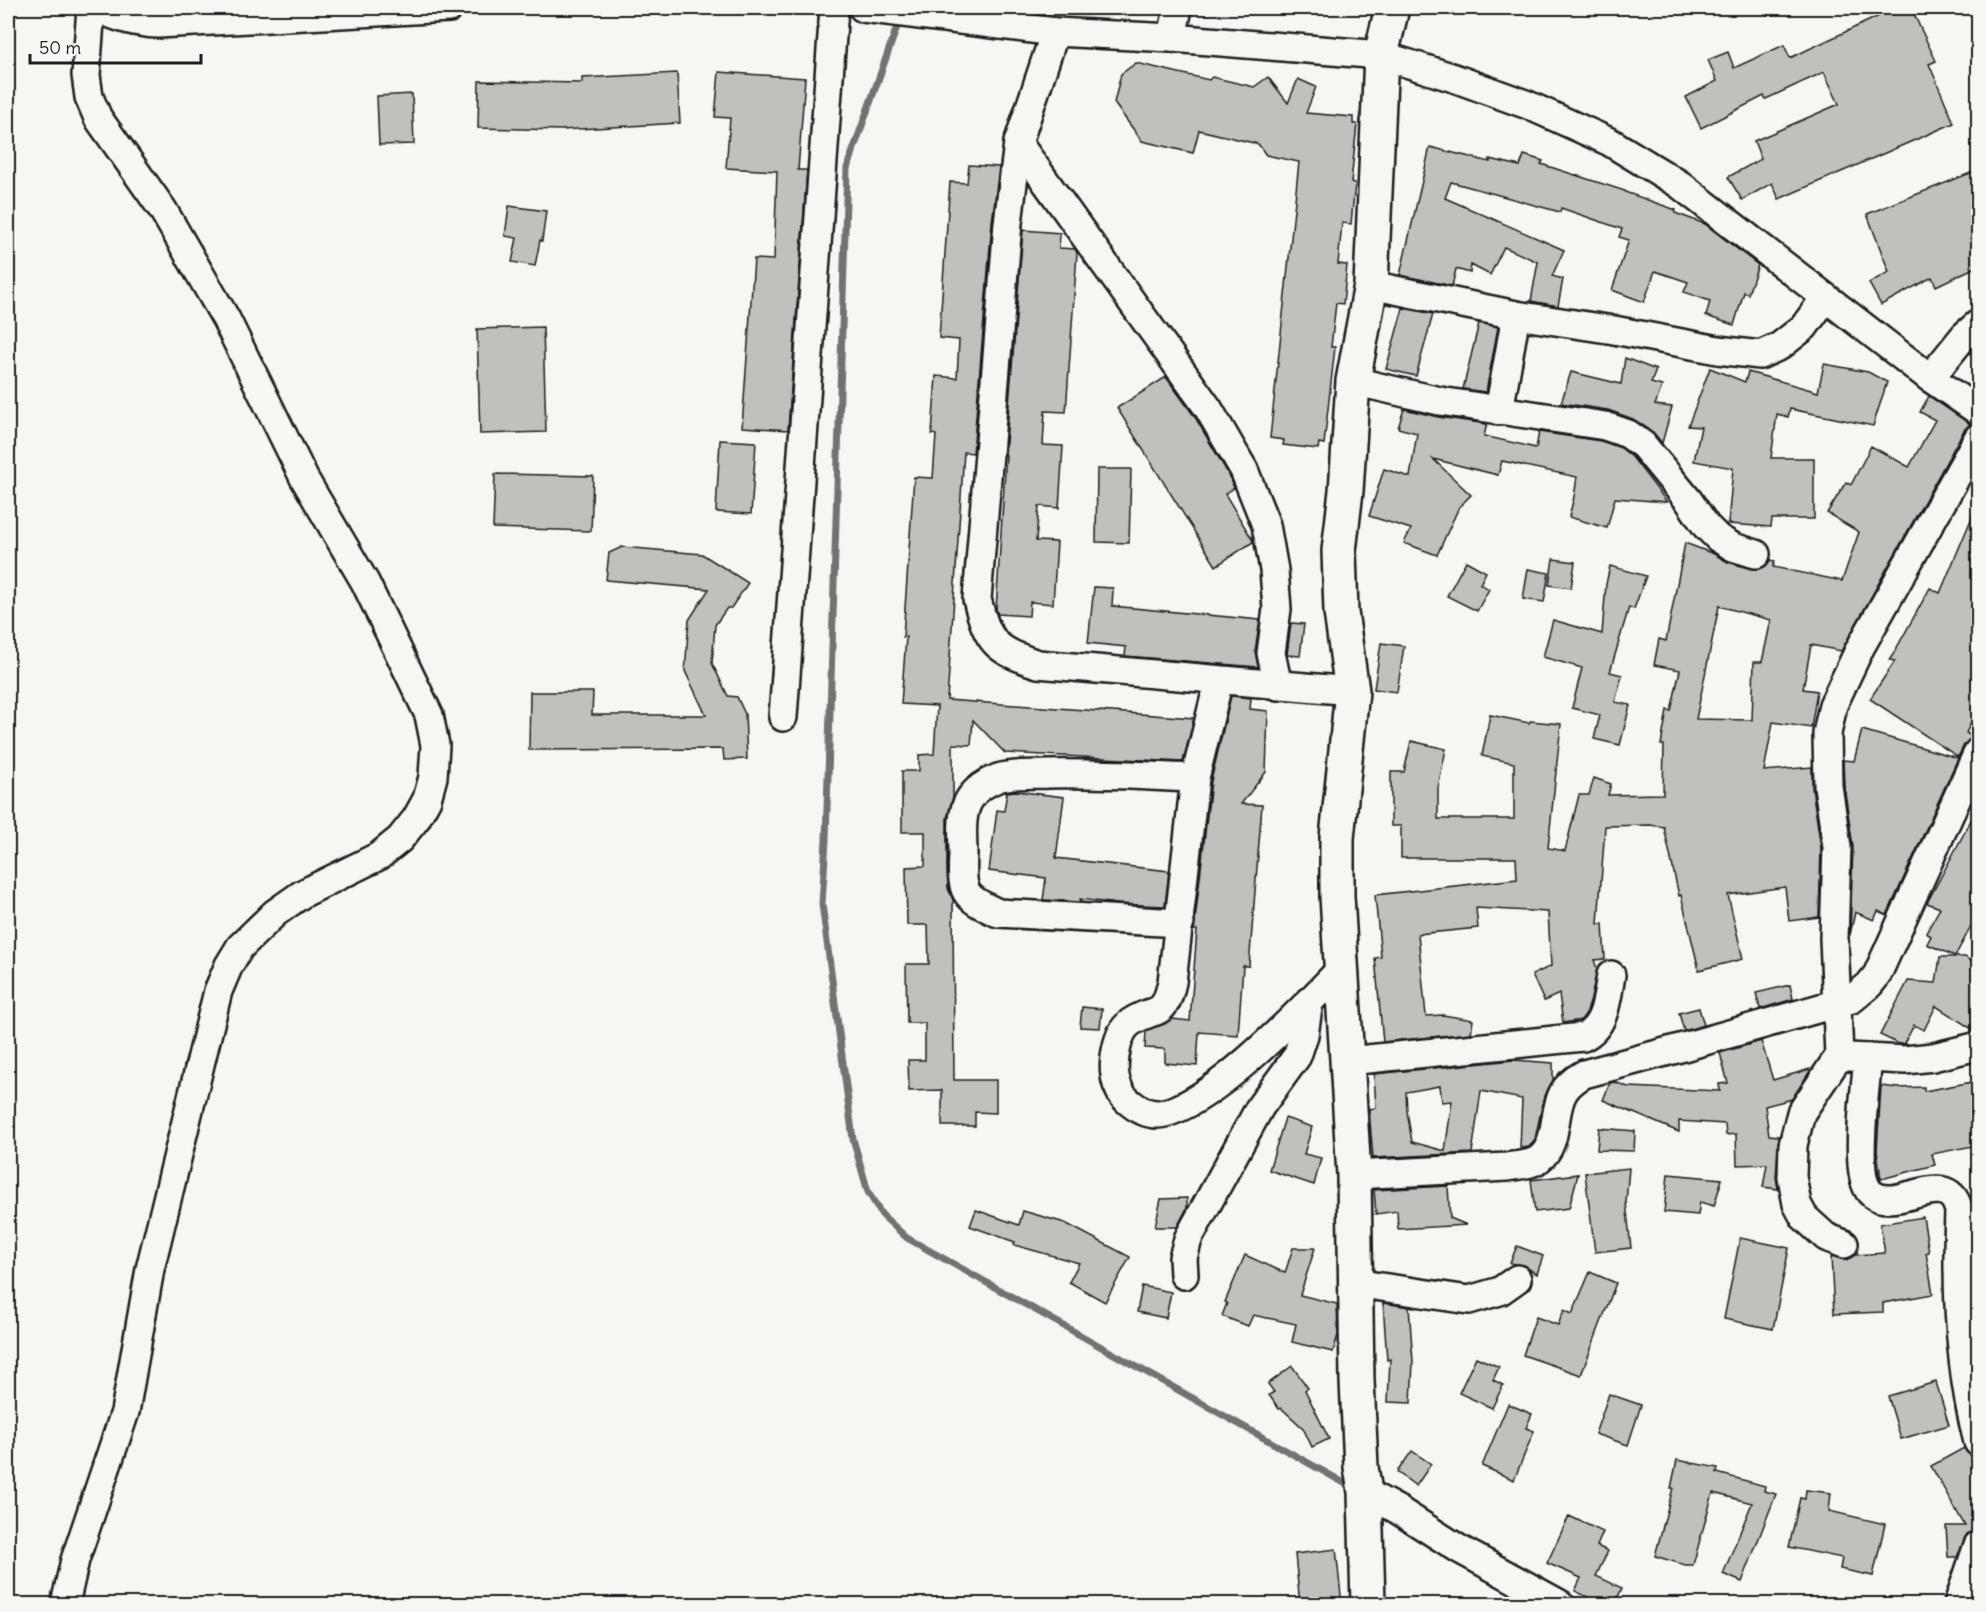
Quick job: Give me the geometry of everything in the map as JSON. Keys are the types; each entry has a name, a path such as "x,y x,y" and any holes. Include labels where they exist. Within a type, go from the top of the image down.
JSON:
{"main road":[{"path":"1368,1605 1365,1492 1361,1467 1357,1381 1354,1175 1337,896 1338,838 1352,691 1341,612 1340,551 1353,381 1371,285 1381,55 1392,8"}],"street":[{"path":"65,1605 75,1560 125,1412 150,1269 222,982 240,947 275,913 302,894 379,856 400,839 427,800 433,777 435,745 429,715 370,592 304,478 226,320 163,210 98,118 89,97 86,75 91,8"},
{"path":"98,8 114,17 158,24 449,8"},
{"path":"783,717 834,8"},
{"path":"864,8 1055,32 1172,38 1381,55 1454,78 1528,105 1610,142 1679,184 1930,378 1978,411"},
{"path":"1172,38 1178,8"},
{"path":"1055,32 1018,143 1008,223 978,599 983,623 994,641 1008,654 1038,664 1352,691"},
{"path":"1018,143 1208,408 1244,470 1266,525 1274,570 1276,609 1271,653 1278,686"},
{"path":"1371,285 1516,315 1614,330 1718,350 1760,355 1780,346 1804,327 1826,298"},
{"path":"1499,411 1516,315"},
{"path":"1930,378 1964,336 1978,324"},
{"path":"1353,381 1440,401 1605,426 1628,434 1643,445 1660,465 1706,526 1733,547 1756,554"},
{"path":"1844,1244 1826,1237 1804,1217 1797,1204 1792,1177 1793,1145 1801,1113 1839,1056 1834,938 1837,847 1828,786 1827,734 1833,705 1860,648 1978,438"},
{"path":"1219,680 1196,778 1172,982 1162,1008 1128,1023 1117,1047 1115,1083 1120,1093 1141,1110 1156,1114 1180,1108 1209,1090 1248,1059 1341,969"},
{"path":"1354,1175 1507,1167 1530,1163 1539,1159 1547,1151 1562,1094 1571,1082 1584,1074 1837,1004 1861,993 1877,975 1978,752"},
{"path":"1180,923 998,913 978,904 966,893 962,880 964,813 969,799 979,788 1000,778 1092,773 1196,778"},
{"path":"1348,1061 1583,1037 1592,1033 1600,1023 1611,975"},
{"path":"1184,1275 1183,1258 1193,1230 1260,1107 1297,1056 1304,1035 1309,1001"},
{"path":"1839,1056 1905,1060 1933,1057 1978,1046"},
{"path":"1868,1058 1860,1147 1863,1173 1869,1192 1878,1198 1887,1199 1935,1190 1946,1191 1954,1195 1957,1202 1962,1353 1965,1386 1978,1442"},
{"path":"1354,1283 1469,1300 1500,1291 1517,1279"},
{"path":"1365,1492 1459,1549 1560,1605"},
{"path":"1958,1605 1978,1545"}],"building":[{"path":"1896,8 1911,8 1936,61 1929,64 1954,123 1779,199 1772,183 1742,200 1728,177 1761,159 1754,141 1839,104 1824,72 1766,99 1764,96 1701,128 1686,97 1717,81 1708,60 1728,52 1734,68 1784,45 1790,58"},
{"path":"1136,63 1209,80 1212,77 1254,87 1268,77 1288,103 1298,79 1316,87 1306,113 1353,117 1353,124 1357,124 1351,182 1355,183 1351,224 1342,223 1338,264 1347,265 1343,304 1336,303 1331,347 1335,347 1324,444 1319,443 1318,449 1283,445 1284,440 1270,438 1299,162 1266,155 1258,144 1199,130 1193,153 1142,141 1114,103 1121,74"},
{"path":"719,72 805,78 798,170 807,170 788,430 742,427 754,259 774,260 777,171 726,168 730,118 715,117"},
{"path":"677,73 680,123 561,130 478,128 479,81 582,83 582,78"},
{"path":"412,94 414,144 379,145 377,96"},
{"path":"1430,147 1490,162 1490,159 1520,166 1524,155 1543,161 1541,164 1676,210 1675,213 1705,224 1758,265 1748,294 1744,292 1734,325 1706,316 1710,301 1684,292 1688,282 1655,271 1644,302 1612,290 1629,240 1619,237 1622,229 1561,208 1560,212 1451,182 1445,198 1564,250 1552,276 1563,279 1558,306 1531,301 1538,262 1504,247 1490,275 1471,265 1470,273 1456,269 1452,286 1400,275"},
{"path":"969,165 999,167 992,222 973,453 964,452 947,700 1194,718 1183,762 1005,753 973,720 971,745 953,744 953,797 947,818 947,867 948,888 953,900 954,1080 996,1080 996,1113 975,1112 975,1126 942,1126 942,1090 909,1091 908,1060 925,1060 925,1023 907,1023 906,964 929,964 928,925 907,925 906,867 925,866 925,832 902,832 902,771 919,771 919,755 934,754 937,706 901,704 906,637 903,637 914,477 933,478 936,435 932,434 936,376 957,378 959,340 939,338 950,182 967,183"},
{"path":"1978,170 1978,266 1936,286 1932,277 1881,305 1869,283 1889,272 1867,214"},
{"path":"509,206 546,211 542,241 540,240 535,266 512,262 517,238 505,236"},
{"path":"1023,230 1060,233 1059,248 1075,249 1077,253 1066,412 1045,411 1043,445 1063,446 1059,508 1039,506 1036,541 1057,542 1053,604 1030,602 1029,616 998,614 996,610 1005,455"},
{"path":"1403,308 1433,314 1416,376 1386,369"},
{"path":"1479,323 1498,327 1486,392 1463,389"},
{"path":"543,327 546,432 480,434 477,329"},
{"path":"1625,358 1656,370 1651,383 1662,386 1655,405 1672,407 1662,443 1653,432 1633,419 1608,410 1561,403 1571,372 1621,384"},
{"path":"1824,364 1868,372 1887,382 1873,426 1790,409 1788,417 1777,414 1771,458 1814,458 1814,519 1772,519 1771,527 1728,524 1733,468 1694,461 1701,427 1688,426 1710,368 1745,382 1748,372 1818,392"},
{"path":"1166,377 1195,417 1230,477 1234,488 1225,494 1253,542 1216,566 1117,408"},
{"path":"1929,396 1970,424 1964,430 1841,651 1811,645 1803,689 1817,691 1811,728 1773,722 1764,771 1812,767 1812,788 1821,848 1819,917 1789,921 1785,887 1728,895 1743,959 1699,970 1681,895 1679,896 1664,827 1605,826 1598,924 1603,924 1605,959 1594,960 1597,969 1591,999 1587,1012 1581,1020 1563,1023 1559,994 1544,1001 1532,975 1551,966 1548,912 1476,908 1478,928 1418,934 1426,1016 1443,1015 1473,1020 1471,1033 1383,1042 1375,958 1381,957 1375,895 1517,879 1516,858 1401,858 1401,826 1391,826 1391,772 1404,772 1411,741 1446,749 1438,788 1438,819 1514,819 1514,763 1482,756 1490,715 1529,723 1530,721 1561,724 1548,848 1565,851 1579,795 1589,795 1594,778 1611,784 1608,795 1663,794 1664,745 1661,745 1667,710 1671,711 1680,670 1654,665 1659,639 1666,641 1685,543 1728,562 1751,569 1760,569 1770,560 1775,561 1773,567 1842,581 1859,532 1827,513 1846,482 1851,485 1871,446 1909,467 1935,420 1920,412","holes":["1719,606 1771,620 1762,662 1754,662 1752,720 1696,719"]},
{"path":"1404,409 1438,417 1487,424 1484,436 1536,448 1539,432 1601,441 1621,448 1632,457 1667,502 1615,498 1607,528 1569,517 1577,477 1502,461 1498,475 1433,459 1471,495 1459,507 1437,555 1404,543 1411,529 1369,516 1384,469 1410,477 1417,433 1398,428"},
{"path":"720,440 756,442 751,514 716,512"},
{"path":"1097,469 1131,469 1129,543 1096,542"},
{"path":"495,474 593,476 591,531 493,528"},
{"path":"1978,503 1978,708 1966,733 1973,737 1964,745 1958,757 1870,699 1895,661 1890,660 1930,588 1940,593"},
{"path":"622,547 702,554 748,583 731,608 727,608 715,625 712,663 728,696 737,697 745,714 747,759 724,760 723,749 529,750 530,692 593,692 592,715 706,715 685,671 689,620 709,589 606,580 609,553"},
{"path":"1553,559 1575,562 1571,588 1549,585"},
{"path":"1466,561 1486,572 1480,584 1489,589 1477,611 1447,596"},
{"path":"1610,566 1646,576 1634,609 1629,607 1610,672 1622,675 1615,702 1630,705 1620,745 1594,739 1600,715 1572,708 1582,668 1543,657 1553,620 1602,634 1606,584"},
{"path":"1528,569 1549,573 1544,602 1523,599"},
{"path":"1094,587 1113,588 1112,606 1260,620 1255,651 1258,667 1125,656 1126,647 1088,643"},
{"path":"1291,623 1304,624 1300,656 1287,655"},
{"path":"1381,643 1404,646 1397,692 1374,689"},
{"path":"1231,696 1251,698 1250,709 1268,711 1266,772 1241,804 1262,805 1249,966 1243,966 1238,1035 1199,1032 1197,1066 1165,1063 1165,1049 1145,1048 1146,1031 1172,1019 1190,1021 1197,930 1194,930 1211,781"},
{"path":"1862,730 1958,758 1887,915 1878,911 1874,920 1855,912 1850,935 1853,847 1844,785 1843,760 1854,761"},
{"path":"1007,792 1064,797 1056,858 1169,871 1165,906 1118,904 1080,899 1080,902 1043,900 1046,878 989,871 997,810 1004,811"},
{"path":"1978,807 1978,914 1955,956 1927,944 1931,936 1926,933 1940,908 1927,903"},
{"path":"1940,957 1965,957 1978,966 1978,1031 1936,1006 1924,1030 1914,1025 1904,1044 1880,1035 1908,981 1936,983"},
{"path":"1790,985 1793,999 1760,1009 1756,993"},
{"path":"1082,1007 1102,1009 1100,1028 1080,1027"},
{"path":"1699,1008 1704,1025 1684,1031 1679,1013"},
{"path":"1761,1041 1773,1080 1810,1069 1792,1099 1765,1106 1769,1135 1779,1136 1776,1177 1778,1189 1763,1187 1767,1164 1737,1165 1736,1134 1726,1135 1725,1124 1679,1121 1679,1132 1603,1100 1610,1083 1615,1082 1628,1087 1720,1091 1719,1084 1728,1083 1720,1053"},
{"path":"1514,1060 1553,1063 1553,1080 1544,1097 1535,1139 1529,1147 1520,1148 1522,1099 1481,1091 1472,1153 1373,1158 1369,1109 1376,1108 1374,1074","holes":["1440,1086 1442,1102 1452,1101 1445,1151 1412,1142 1406,1092"]},
{"path":"1978,1081 1978,1145 1932,1154 1935,1165 1881,1179 1877,1151 1881,1086 1924,1087 1924,1091"},
{"path":"1285,1118 1312,1127 1304,1154 1321,1158 1314,1185 1269,1170"},
{"path":"1599,1128 1635,1131 1634,1151 1597,1150"},
{"path":"1629,1168 1626,1202 1631,1248 1595,1252 1585,1173"},
{"path":"1578,1174 1569,1208 1535,1212 1531,1180"},
{"path":"1668,1174 1722,1179 1714,1206 1700,1202 1698,1215 1664,1212"},
{"path":"1448,1186 1450,1218 1467,1225 1398,1229 1397,1211 1376,1214 1374,1190"},
{"path":"1187,1198 1187,1208 1177,1227 1155,1227 1161,1199"},
{"path":"976,1210 1019,1225 1023,1211 1065,1223 1130,1257 1105,1302 1069,1282 1079,1263 1014,1245 1015,1242 970,1226"},
{"path":"1923,1217 1933,1294 1883,1303 1883,1312 1834,1314 1831,1256 1846,1260 1855,1255 1885,1253 1880,1224"},
{"path":"1740,1238 1789,1248 1773,1329 1724,1319"},
{"path":"1517,1246 1543,1256 1537,1274 1523,1265 1510,1263"},
{"path":"1293,1248 1315,1248 1300,1295 1337,1304 1338,1335 1333,1352 1292,1342 1296,1324 1253,1315 1248,1326 1222,1316 1227,1303 1225,1302 1245,1255 1285,1273"},
{"path":"1590,1272 1616,1283 1581,1375 1523,1355 1536,1317 1558,1325 1564,1310 1572,1314"},
{"path":"1142,1286 1171,1292 1166,1318 1137,1312"},
{"path":"1383,1303 1409,1307 1413,1362 1411,1403 1388,1402 1390,1359 1387,1360"},
{"path":"1476,1357 1499,1367 1493,1380 1503,1385 1492,1408 1459,1393"},
{"path":"1292,1366 1308,1388 1305,1390 1329,1439 1312,1447 1303,1428 1281,1408 1279,1409 1269,1395 1274,1392 1268,1384"},
{"path":"1936,1382 1949,1425 1901,1439 1888,1396"},
{"path":"1609,1394 1641,1405 1628,1445 1595,1434"},
{"path":"1508,1404 1532,1414 1526,1428 1534,1431 1514,1480 1482,1466"},
{"path":"1964,1448 1973,1457 1978,1467 1976,1530 1967,1534 1957,1557 1948,1557 1946,1526 1965,1526 1931,1466"},
{"path":"1412,1451 1431,1464 1416,1486 1397,1472"},
{"path":"1677,1460 1718,1468 1717,1473 1765,1486 1764,1491 1776,1494 1742,1582 1723,1574 1752,1503 1713,1493 1693,1565 1685,1565 1655,1556 1673,1488 1671,1488"},
{"path":"1806,1490 1831,1493 1829,1511 1885,1524 1873,1576 1840,1569 1842,1558 1789,1547 1800,1498 1805,1499"},
{"path":"1569,1516 1603,1532 1597,1546 1608,1551 1596,1576 1622,1588 1614,1605 1604,1605 1575,1591 1581,1578 1547,1563"},
{"path":"1336,1549 1342,1605 1300,1605 1295,1554"}],"waterway":[{"path":"898,24 847,168 826,840 822,904 853,1139 868,1192 882,1215 907,1238 1346,1484"}]}
